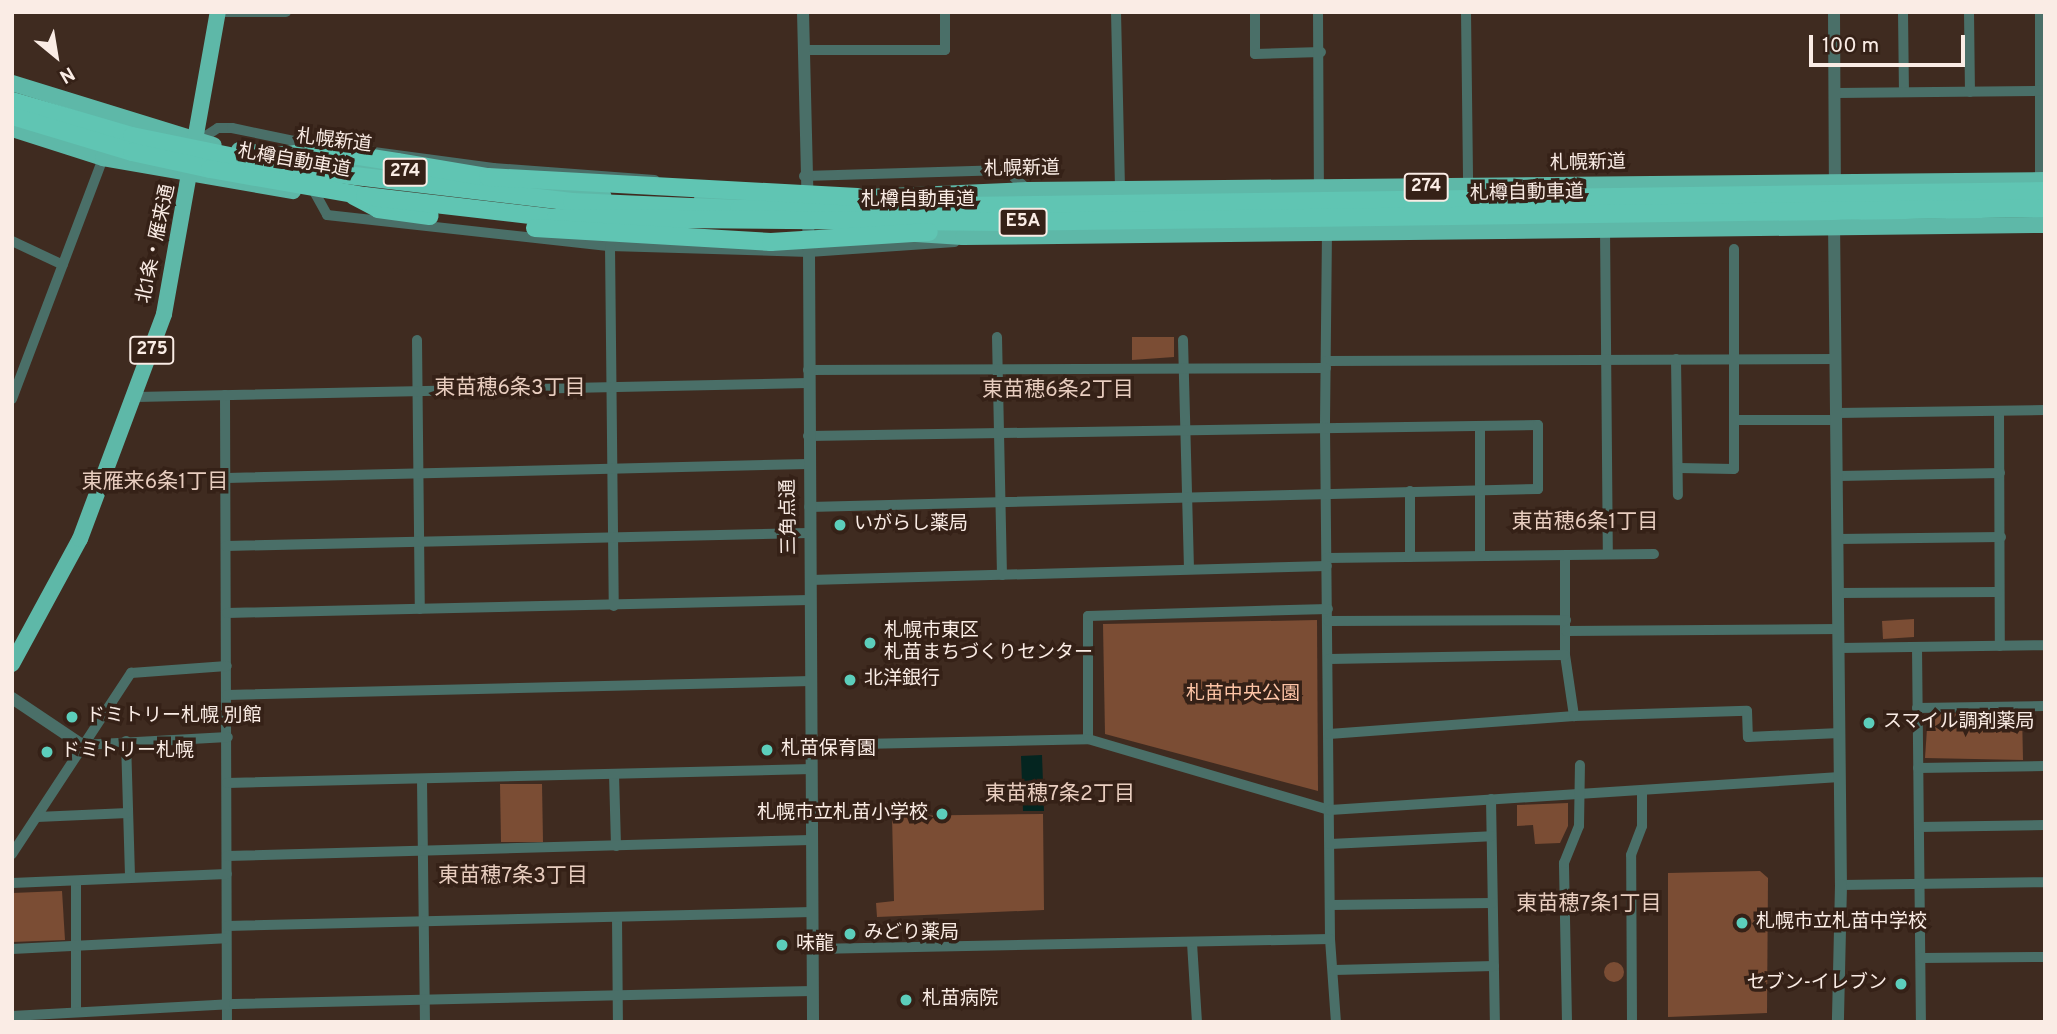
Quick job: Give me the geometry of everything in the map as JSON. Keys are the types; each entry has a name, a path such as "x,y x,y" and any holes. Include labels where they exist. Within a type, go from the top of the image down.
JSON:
{"highway":[{"name":"北1条・雁来通","path":"12,664 80,539 136,397 164,314 192,176 220,12"},
{"name":"札幌新道","path":"12,83 198,141 275,156 624,199 807,200 1028,190 1468,187 1835,180 2043,184"},
{"name":"札樽自動車道","path":"12,101 206,153 368,181 572,202 739,209 2043,184"},
{"name":"札樽自動車道","path":"12,116 132,152 197,166 484,213 803,223 2045,208"},
{"name":"274","path":"12,129 103,158 192,176 315,193 964,237 2045,225"},
{"path":"275,156 327,151 488,177 995,206"},
{"path":"354,197 378,209 430,216 608,235 771,242 872,239 1006,222"}],"street":[{"path":"220,12 286,12"},
{"name":"三角点通","path":"803,12 804,176 809,253 813,1022"},
{"path":"804,50 945,50 945,12"},
{"path":"1116,12 1120,191"},
{"path":"1255,12 1255,54 1321,52"},
{"path":"1318,12 1321,52 1319,186"},
{"path":"1466,12 1468,187"},
{"path":"1834,12 1837,93 1834,227 1841,886 1838,1022"},
{"path":"1903,12 1904,92"},
{"path":"1969,12 1970,92"},
{"path":"2039,12 2043,184"},
{"path":"1837,93 2042,92"},
{"path":"198,141 218,128 232,128 494,168 639,176 653,179 682,199"},
{"path":"12,399 103,158"},
{"path":"804,176 1006,170 1028,190"},
{"path":"315,193 327,215 610,246 809,253 1018,235"},
{"path":"1605,228 1608,554"},
{"path":"1328,231 1325,427 1330,939 1336,1022"},
{"path":"12,242 63,265"},
{"path":"610,246 614,606"},
{"path":"1679,468 1734,469 1734,249"},
{"path":"997,337 1002,575"},
{"path":"417,340 419,609"},
{"path":"1182,340 1189,569"},
{"path":"136,397 611,386 997,370 1607,359 1836,359"},
{"path":"1675,359 1678,495"},
{"path":"225,395 227,1022"},
{"path":"1734,420 2045,410"},
{"path":"1999,411 2000,646"},
{"path":"808,436 998,431 1538,425 1538,489 809,507"},
{"path":"1480,426 1480,556"},
{"path":"227,478 808,464"},
{"path":"1838,476 2000,473"},
{"path":"1410,491 1410,556"},
{"path":"226,546 809,533"},
{"path":"1838,539 2001,537"},
{"path":"810,580 1189,569 1410,556 1654,554"},
{"path":"1565,556 1565,655 1574,716"},
{"path":"1839,593 1998,592"},
{"path":"227,613 810,600"},
{"path":"1088,739 1088,616 1328,609"},
{"path":"1328,621 1839,629"},
{"path":"1840,649 2045,645"},
{"path":"1916,647 1921,1022"},
{"path":"1329,659 1565,655"},
{"path":"12,854 131,673 227,666"},
{"path":"227,695 811,681"},
{"path":"12,698 82,745 228,737"},
{"path":"1917,708 2045,706"},
{"path":"1329,734 1574,716 1747,711 1748,737 1840,733"},
{"path":"812,746 1088,739 1330,810 1840,777"},
{"path":"126,741 130,878"},
{"path":"1567,1022 1564,863 1579,826 1580,765"},
{"path":"1918,768 2045,766"},
{"path":"228,783 812,769"},
{"path":"614,774 616,846"},
{"path":"422,780 425,1022"},
{"path":"1632,1022 1631,855 1642,826 1642,790"},
{"path":"1491,799 1494,1022"},
{"path":"37,817 128,813"},
{"path":"1919,827 2045,825"},
{"path":"1330,844 1491,836"},
{"path":"227,856 811,840"},
{"path":"12,883 227,874"},
{"path":"76,881 76,1012"},
{"path":"1841,886 2045,882"},
{"path":"1331,905 1492,903"},
{"path":"226,926 812,912"},
{"path":"617,918 618,1022"},
{"path":"12,949 226,938"},
{"path":"813,949 1330,939"},
{"path":"1192,943 1197,1022"},
{"path":"1921,958 2045,957"},
{"path":"1334,970 1494,966"},
{"path":"12,1016 227,1004 813,991"},
{"path":"157,1010 157,1022"}],"green space":[{"path":"1132,337 1174,337 1174,357 1132,360"},
{"path":"1914,619 1914,637 1883,639 1882,621"},
{"name":"札苗中央公園","path":"1317,620 1318,791 1105,734 1103,624"},
{"path":"2022,712 2023,760 1925,758 1928,714"},
{"path":"500,784 542,784 543,842 501,842"},
{"path":"1568,803 1568,826 1560,843 1535,844 1533,825 1517,826 1517,805"},
{"path":"1043,814 1044,910 877,917 876,903 894,901 892,816"},
{"path":"1760,871 1768,878 1767,1013 1668,1017 1668,873"},
{"path":"62,891 65,940 12,942 12,893"},
{"path":"1614,962 1621,965 1624,972 1621,979 1614,982 1607,979 1604,972 1607,965"}],"water":[{"path":"1042,755 1044,811 1023,811 1021,756"}],"place":[{"name":"いがらし薬局","path":"840,525"},
{"name":"札幌市東区 札苗まちづくりセンター","path":"870,643"},
{"name":"北洋銀行","path":"850,680"},
{"name":"ドミトリー札幌 別館","path":"72,717"},
{"name":"スマイル調剤薬局","path":"1869,723"},
{"name":"札苗保育園","path":"767,750"},
{"name":"ドミトリー札幌","path":"47,752"},
{"name":"札幌市立札苗小学校","path":"942,814"},
{"name":"札幌市立札苗中学校","path":"1742,923"},
{"name":"みどり薬局","path":"850,934"},
{"name":"味龍","path":"782,945"},
{"name":"セブン-イレブン","path":"1901,984"},
{"name":"札苗病院","path":"906,1000"}],"district":[{"name":"東苗穂6条3丁目","path":"510,389"},
{"name":"東苗穂6条2丁目","path":"1058,391"},
{"name":"東雁来6条1丁目","path":"155,483"},
{"name":"東苗穂6条1丁目","path":"1585,523"},
{"name":"東苗穂7条2丁目","path":"1060,795"},
{"name":"東苗穂7条3丁目","path":"513,877"},
{"name":"東苗穂7条1丁目","path":"1589,905"}]}
